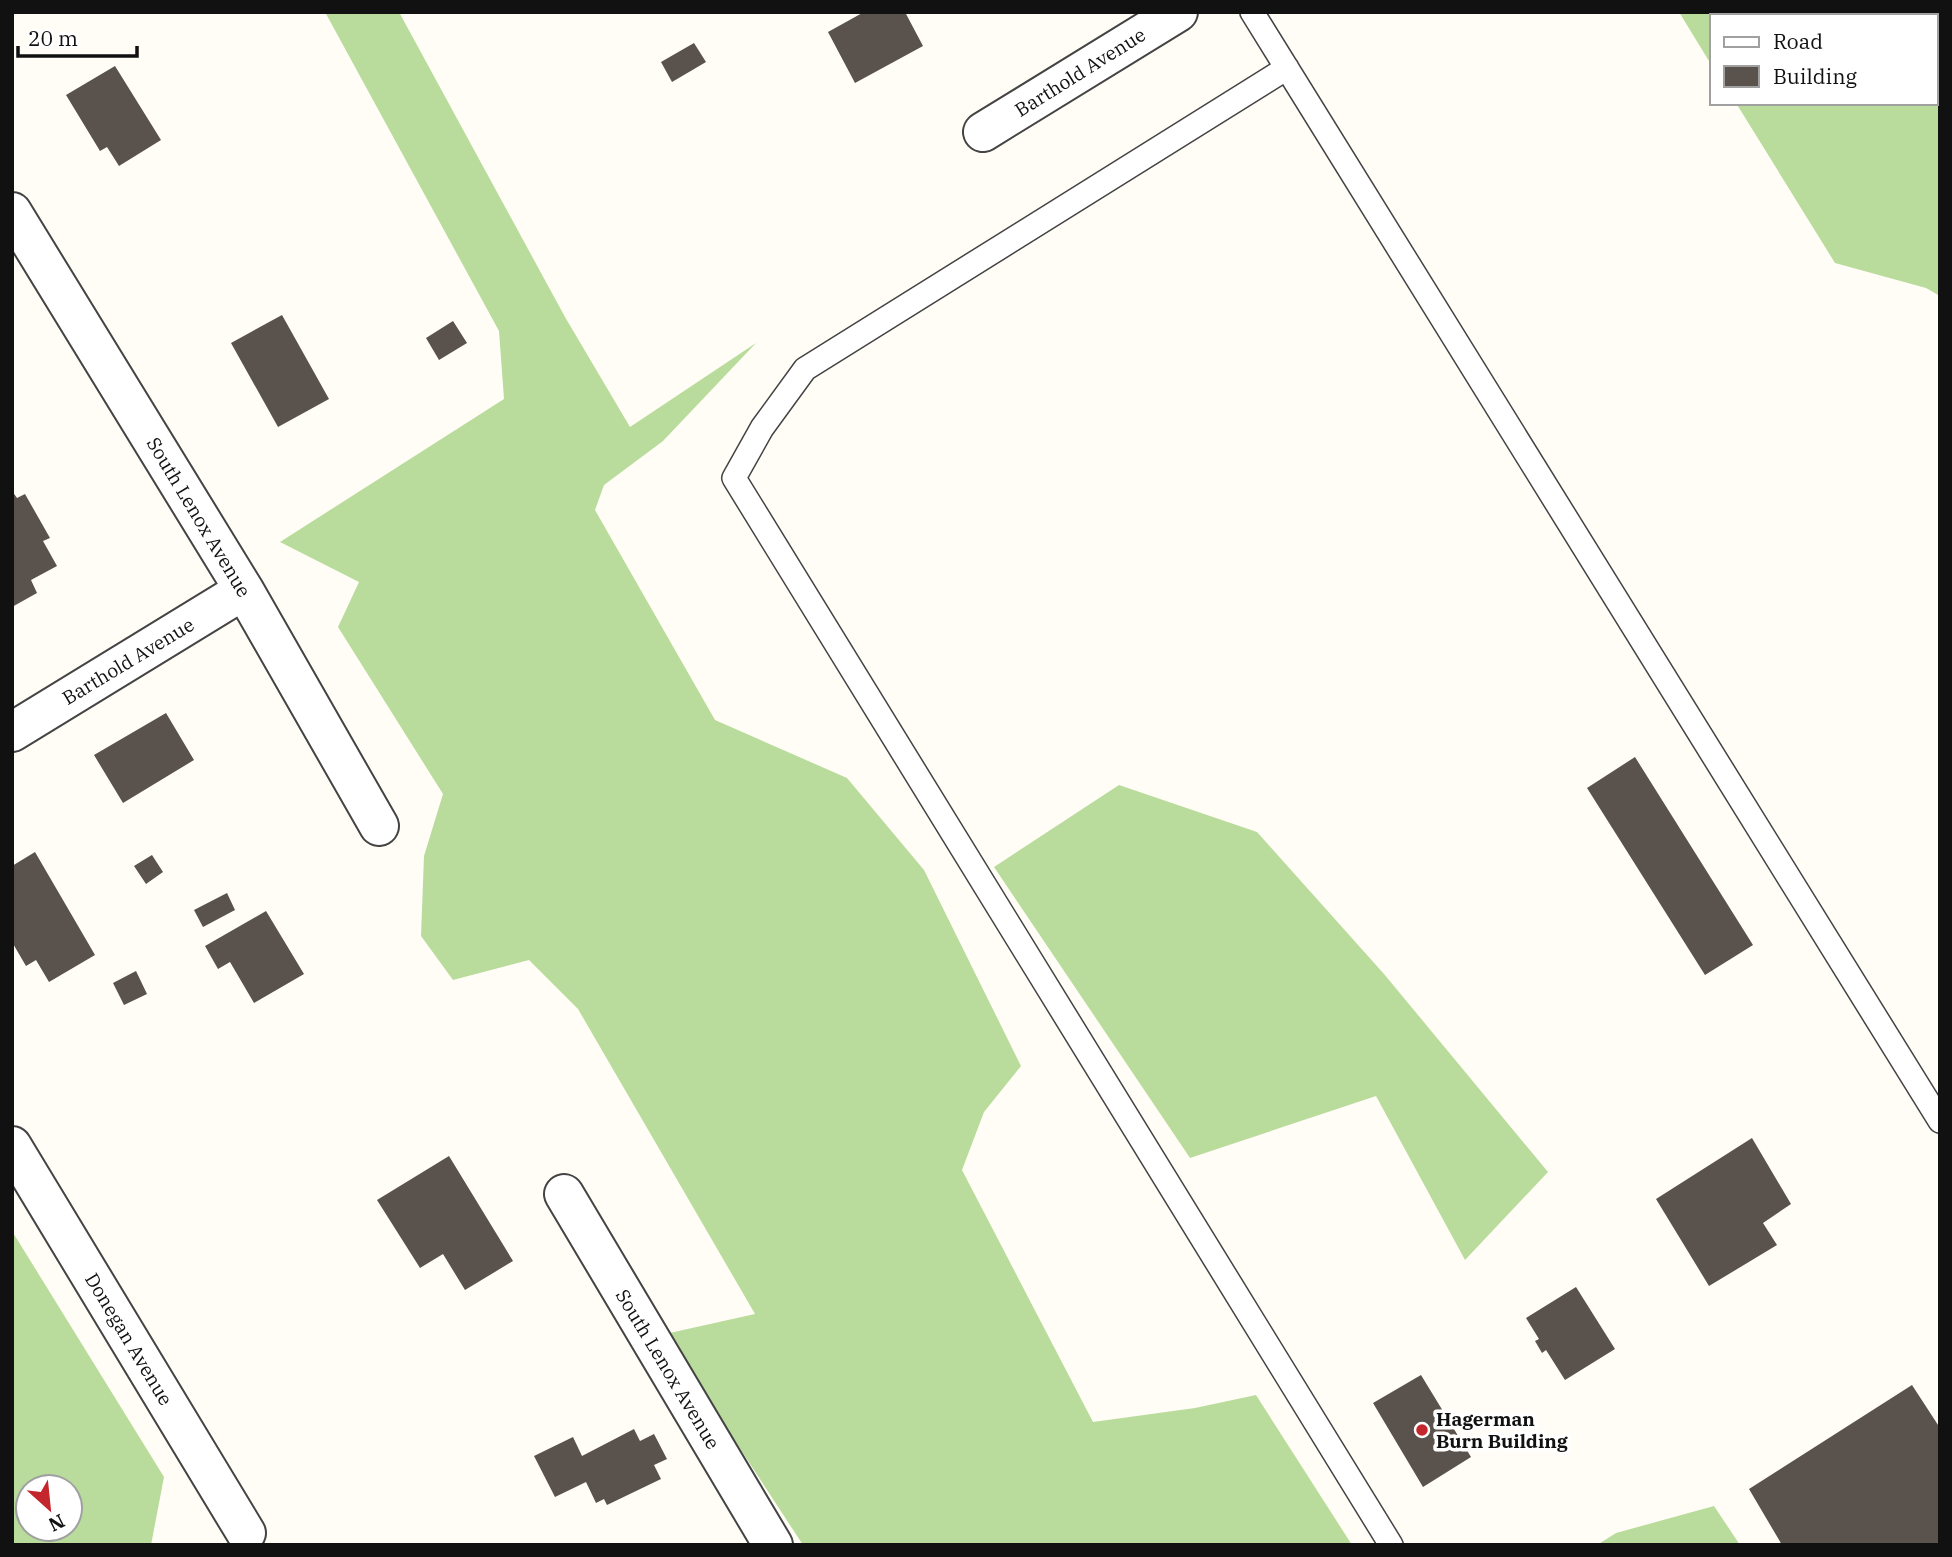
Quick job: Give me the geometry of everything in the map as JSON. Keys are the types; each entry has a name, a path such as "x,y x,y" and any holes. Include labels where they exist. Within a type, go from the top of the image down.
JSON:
{"street":[{"name":"Barthold Avenue","path":"983,132 1178,12"},
{"name":"South Lenox Avenue","path":"12,212 244,590 379,826"},
{"name":"Barthold Avenue","path":"12,732 244,590"},
{"name":"Donegan Avenue","path":"12,1146 246,1532"},
{"name":"South Lenox Avenue","path":"564,1194 773,1545"}],"lane":[{"path":"1252,12 1940,1121"},
{"path":"1287,68 806,369 762,428 734,478 1391,1545"}],"green space":[{"path":"325,12 399,12 565,317 630,427 756,343 663,441 604,485 595,510 715,720 847,778 924,870 1021,1066 984,1112 962,1170 1093,1422 1195,1408 1256,1395 1352,1545 803,1545 665,1334 755,1314 578,1009 529,960 453,980 421,936 424,856 443,794 338,627 359,582 280,542 504,399 499,331"},
{"path":"1679,12 1940,12 1940,296 1926,288 1835,263 1737,105 1938,105 1938,14 1710,14 1710,63"},
{"path":"1119,785 1257,832 1384,974 1548,1172 1465,1260 1376,1096 1190,1158 994,867"},
{"path":"12,1231 164,1477 151,1545 12,1545"},
{"path":"1714,1506 1740,1545 1597,1545 1616,1533"}],"building":[{"path":"864,12 905,12 923,46 855,83 828,32"},
{"path":"694,43 706,62 672,82 661,62"},
{"path":"115,66 161,140 119,166 107,147 100,151 66,95"},
{"path":"282,315 329,399 278,427 231,343"},
{"path":"453,321 467,343 439,360 426,338"},
{"path":"12,491 17,498 25,494 50,538 43,541 57,566 31,580 37,593 12,607"},
{"path":"166,713 194,760 123,803 94,755"},
{"path":"1635,757 1753,945 1705,975 1587,788"},
{"path":"35,852 95,955 49,982 36,960 26,966 12,942 12,866"},
{"path":"152,855 163,872 146,884 134,866"},
{"path":"227,893 235,910 203,927 194,910"},
{"path":"266,911 304,974 254,1003 230,962 218,969 205,946"},
{"path":"136,971 147,994 124,1005 113,983"},
{"path":"1752,1138 1791,1204 1763,1223 1777,1245 1709,1286 1656,1199"},
{"path":"449,1156 513,1261 465,1290 443,1254 420,1268 377,1200"},
{"path":"1576,1287 1615,1349 1565,1380 1546,1350 1542,1353 1535,1341 1539,1339 1526,1318"},
{"name":"Hagerman Burn Building","path":"1421,1375 1471,1457 1423,1487 1373,1403"},
{"path":"1912,1385 1940,1428 1940,1545 1782,1545 1749,1489"},
{"path":"634,1429 640,1441 654,1434 667,1459 654,1465 661,1479 607,1505 604,1499 596,1503 586,1482 555,1497 534,1456 573,1437 582,1456"}],"place":[{"name":"Hagerman Burn Building","path":"1422,1430"}]}
